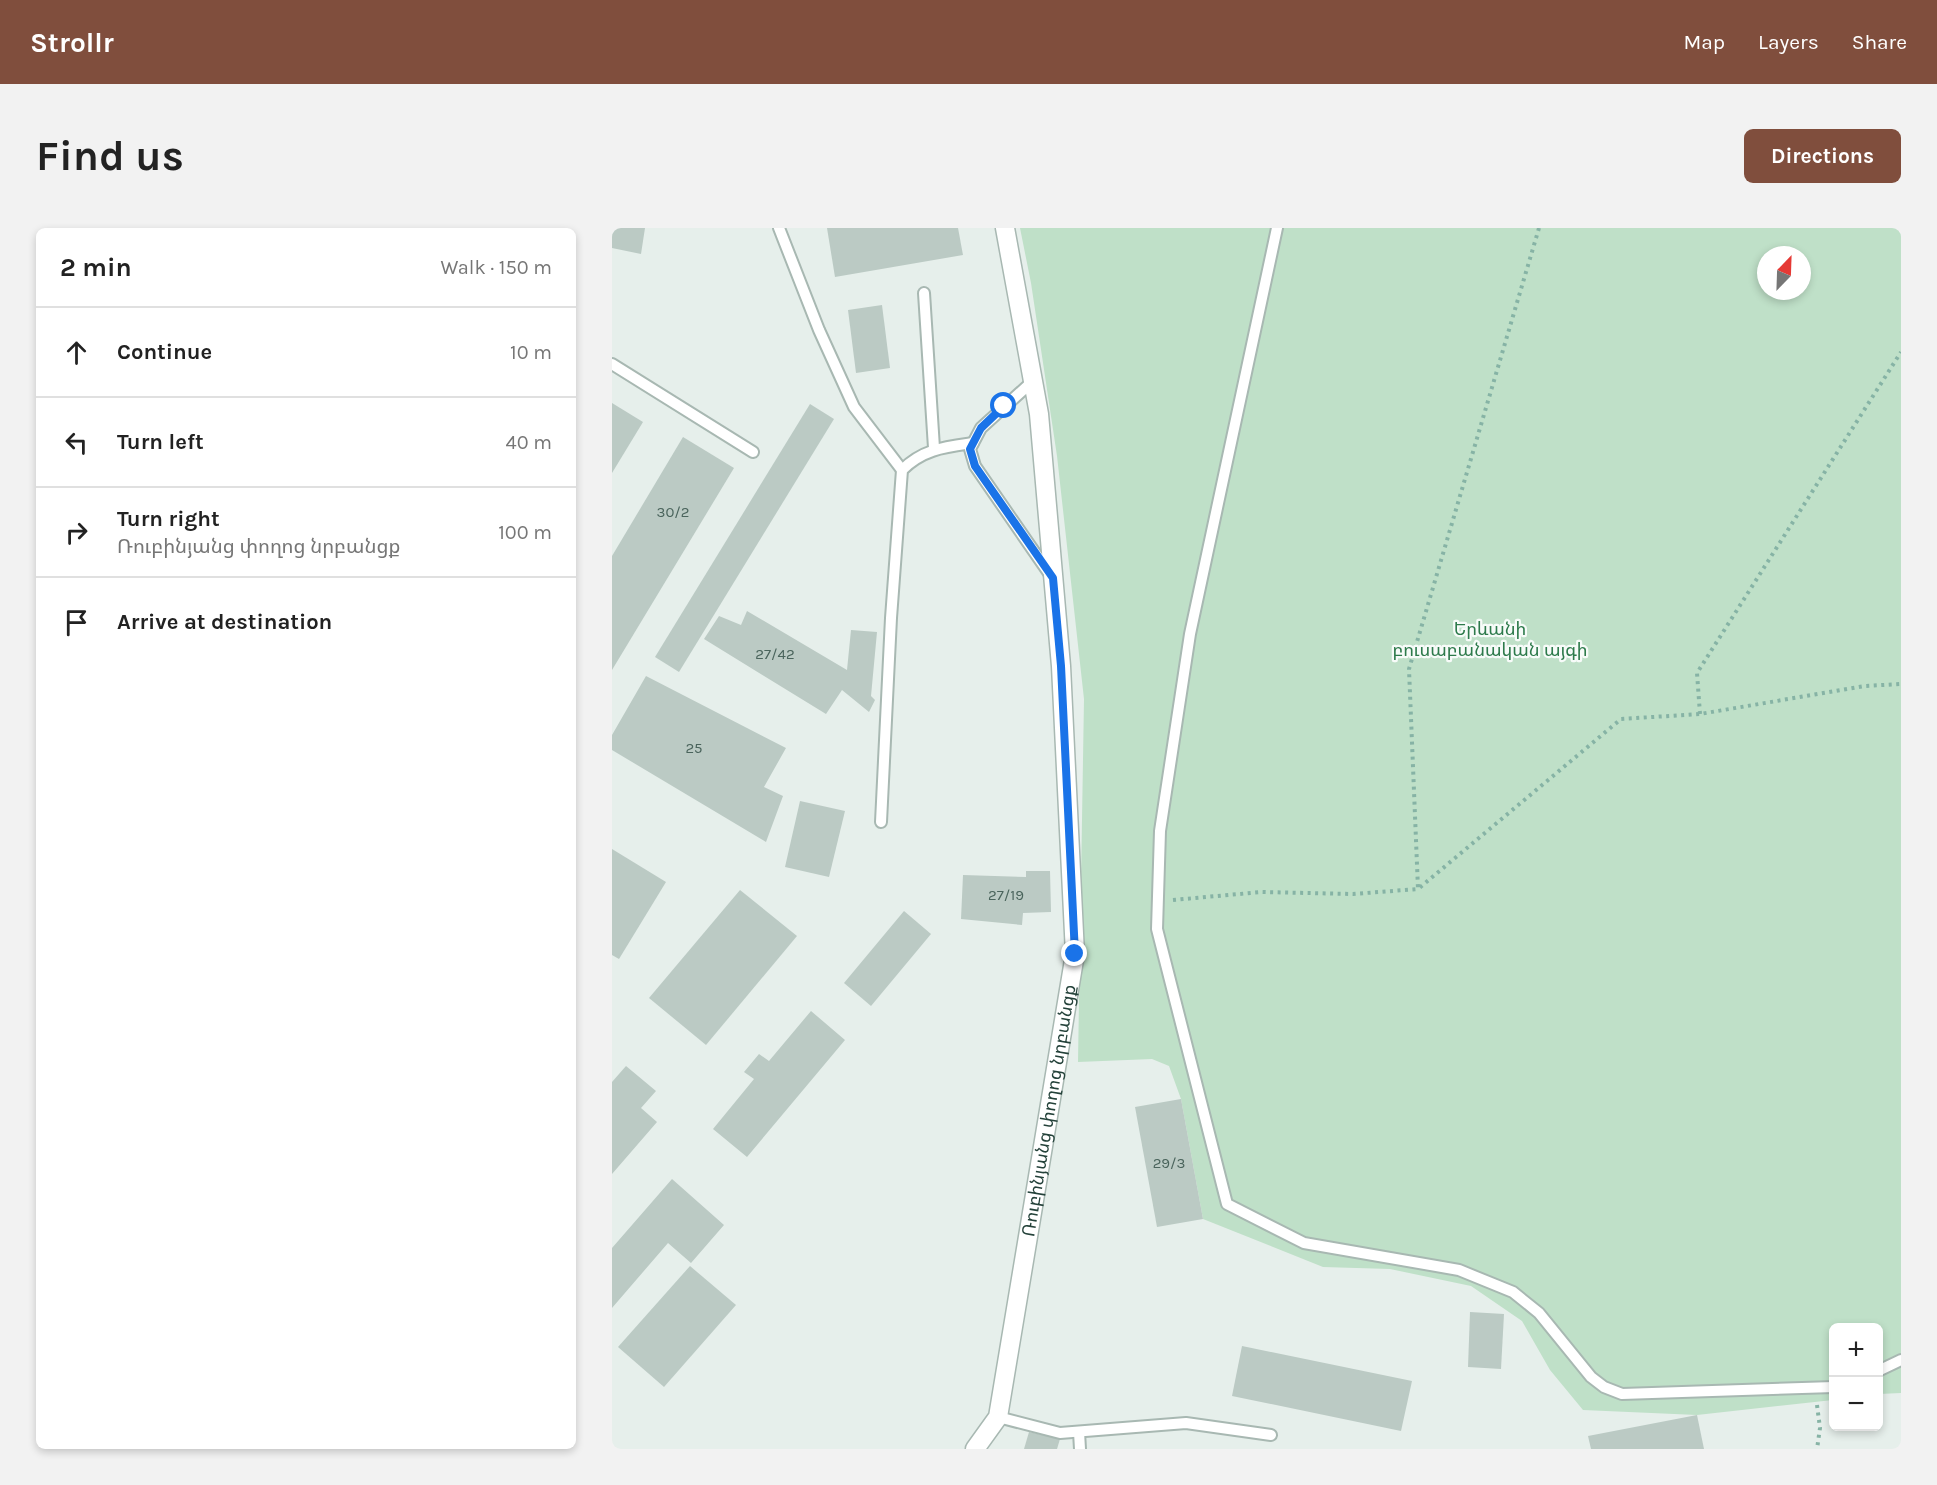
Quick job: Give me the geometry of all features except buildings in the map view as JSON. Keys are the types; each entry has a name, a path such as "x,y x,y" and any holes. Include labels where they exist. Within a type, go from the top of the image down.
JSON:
{"street":[{"name":"Ռուբինյանց փողոց նրբանցք","path":"975,1449 998,1417 1075,954 1061,666 1039,414 1005,228"}],"lane":[{"path":"779,228 819,330 854,407 902,470 891,618 881,822"},
{"path":"1277,228 1190,634 1160,831 1156,929 1227,1204 1304,1243 1459,1270 1513,1292 1539,1313 1591,1377 1604,1387 1622,1394 1829,1388"},
{"path":"924,293 934,448"},
{"path":"612,364 753,452"},
{"path":"1033,381 981,428 970,449 975,466 1053,578"},
{"path":"902,470 915,458 934,448 973,443"},
{"path":"1883,1369 1901,1360"},
{"path":"998,1417 1060,1433 1185,1423 1271,1435"},
{"path":"1079,1432 1080,1449"}],"path":[{"path":"1418,889 1409,669 1539,228"},
{"path":"1700,714 1697,673 1901,352"},
{"path":"1158,901 1261,892 1353,894 1418,889 1621,719 1700,714 1865,686 1901,684"},
{"path":"1817,1449 1820,1428 1816,1403 1829,1389"}],"green space":[{"name":"Երևանի բուսաբանական այգի","path":"1020,228 1901,228 1901,1393 1883,1394 1883,1323 1829,1323 1829,1400 1697,1415 1583,1410 1550,1370 1522,1321 1471,1286 1390,1269 1323,1267 1203,1219 1181,1099 1169,1066 1152,1059 1078,1062 1084,699 1057,456 1031,283"}],"route":[{"path":"1004,406 981,428 970,449 975,466 1053,578 1061,666 1075,954"}]}
